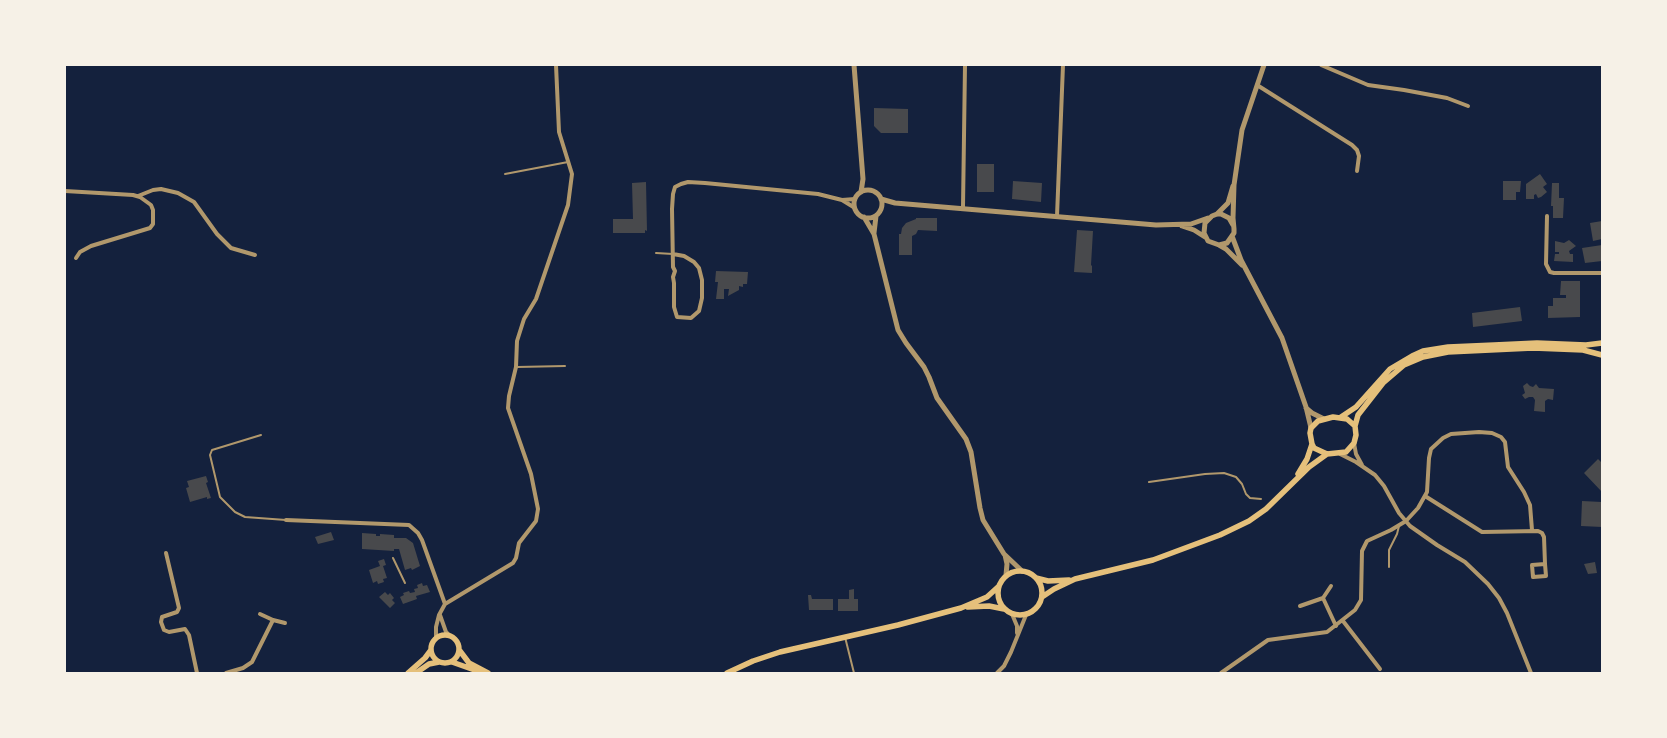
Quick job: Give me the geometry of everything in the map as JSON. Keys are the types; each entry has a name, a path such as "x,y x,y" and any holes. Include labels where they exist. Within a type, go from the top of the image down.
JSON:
{"main road":[{"path":"1312,444 1318,451 1327,454 1340,454 1346,452 1354,444 1356,435 1355,426 1358,415 1373,395 1394,373 1404,365 1423,357 1434,354 1537,343 1586,345 1602,343"},
{"path":"1341,417 1356,407 1390,369 1423,351 1448,347 1552,348 1584,350 1602,355"},
{"path":"1295,480 1307,459 1312,444 1311,428 1318,421 1341,417 1347,419 1355,426"},
{"path":"1036,578 1048,581 1075,579 1153,560 1220,535 1249,521 1262,512 1310,466 1327,454"},
{"path":"727,673 767,656 907,623 961,608 987,597 998,587 1006,575 1014,572 1022,571 1032,574 1041,587 1042,597 1037,608 1026,615 1012,614 1004,609 985,606 961,608"},
{"path":"1042,597 1054,589 1075,579"},
{"path":"998,587 997,596 1004,609"},
{"path":"460,651 457,658 452,662 445,664 439,662 433,657 431,650 432,643 436,638 443,635 450,636 457,641 460,651 469,663 488,673"},
{"path":"408,673 425,658 431,650"},
{"path":"416,673 429,664 439,662"},
{"path":"452,662 482,673"}],"street":[{"path":"436,638 436,627 445,604 513,563 516,558 519,543 536,522 538,508 530,474 508,408 509,396 516,367 517,341 524,319 536,299 568,206 572,174 559,132 556,65"},
{"path":"854,65 863,179 861,192 855,199 855,208"},
{"path":"963,208 965,65"},
{"path":"1057,216 1063,65"},
{"path":"1219,245 1227,243 1232,236 1234,225 1234,185 1242,130 1264,65"},
{"path":"1321,65 1368,85 1447,98 1468,106"},
{"path":"1257,85 1352,145 1357,150 1359,156 1357,171"},
{"path":"863,179 870,190 877,193 881,199 882,208"},
{"path":"673,254 684,256 697,265 702,280 701,305 696,315 691,318 677,317 674,312 674,283 672,277 675,271 673,267 673,254 673,194 675,187 681,184 705,183 818,194 842,200 855,208 860,215 864,217 874,234 898,330 929,377 940,403 966,439 974,464 983,520 1004,554 1022,571"},
{"path":"881,199 894,203 1156,225 1179,225 1190,224 1217,214 1228,203 1234,185"},
{"path":"65,191 137,196 153,190 161,189 178,193 194,202 217,234 231,248 255,255"},
{"path":"861,192 870,190"},
{"path":"76,258 80,252 91,246 150,228 153,224 153,210 151,206 137,196"},
{"path":"842,200 855,199"},
{"path":"874,234 876,216 882,208 894,203"},
{"path":"1217,214 1229,218 1234,225"},
{"path":"864,217 876,216"},
{"path":"1547,216 1546,264 1550,272 1602,273"},
{"path":"1206,238 1203,228 1208,218"},
{"path":"1179,225 1194,230 1211,243 1226,249 1245,268"},
{"path":"1232,236 1245,268 1282,338 1306,407 1311,428"},
{"path":"1306,407 1312,413 1324,419"},
{"path":"1221,673 1268,640 1322,634 1336,626 1356,610 1361,600 1362,551 1367,542 1406,521 1418,508 1425,496 1429,480 1429,458 1431,450 1437,442 1451,434 1480,432 1492,433 1501,437 1505,442 1508,467 1524,492 1530,505 1532,530"},
{"path":"1354,444 1356,454 1363,466"},
{"path":"1340,454 1363,466 1375,475 1384,486 1399,513 1406,521 1422,535 1465,562 1488,584 1499,598 1507,613 1531,673"},
{"path":"1425,496 1482,532 1532,530 1542,533 1544,538 1546,564 1546,576 1533,577 1532,565 1546,564"},
{"path":"286,520 409,525 418,533 422,540 445,604"},
{"path":"166,553 179,608 177,612 162,617 161,622 164,630 169,632 184,629 189,634 197,673"},
{"path":"1004,554 1007,564 1006,575"},
{"path":"1300,606 1323,598 1331,586"},
{"path":"1323,598 1336,626"},
{"path":"260,614 273,620 285,623"},
{"path":"1012,614 1017,626 1017,634"},
{"path":"440,615 446,632 450,636"},
{"path":"997,673 1004,666 1011,652 1017,634 1026,615"},
{"path":"226,673 243,668 252,662 273,620"},
{"path":"1343,621 1380,669"}],"lane":[{"path":"505,174 568,162"},
{"path":"656,253 673,254"},
{"path":"516,367 565,366"},
{"path":"261,435 212,450 210,455 220,497 235,512 245,517 286,520"},
{"path":"1149,482 1205,474 1224,473 1236,477 1250,498 1261,499"},
{"path":"1389,567 1390,550 1399,525"},
{"path":"393,558 405,583"},
{"path":"845,637 854,673"}],"building":[{"path":"874,108 908,109 908,133 881,133 874,126"},
{"path":"977,164 994,164 994,192 977,192"},
{"path":"1540,174 1547,184 1543,187 1547,192 1538,198 1536,194 1534,195 1534,199 1526,199 1526,184"},
{"path":"1013,181 1042,183 1041,202 1012,199"},
{"path":"1503,181 1521,181 1520,192 1516,192 1516,200 1503,200"},
{"path":"646,182 647,231 645,230 645,233 613,233 613,219 633,219 632,183"},
{"path":"1552,183 1559,183 1559,198 1564,198 1563,218 1553,218 1553,206 1551,206"},
{"path":"916,218 937,218 937,231 918,230 916,234 912,236 912,255 899,255 899,234 901,234 902,228 906,223"},
{"path":"1602,221 1602,239 1593,241 1590,223"},
{"path":"1077,230 1093,231 1092,273 1074,272"},
{"path":"1569,240 1576,246 1569,251 1570,254 1573,254 1573,262 1554,261 1555,254 1559,254 1559,252 1555,252 1555,241 1564,243"},
{"path":"1602,245 1602,261 1585,263 1582,248"},
{"path":"716,271 748,272 747,284 743,284 743,287 739,286 739,290 728,296 729,289 724,289 724,299 716,299 718,282 715,282"},
{"path":"1561,281 1580,281 1580,317 1548,318 1548,306 1553,306 1553,298 1566,298 1566,295 1560,295"},
{"path":"1520,307 1522,321 1473,327 1472,313"},
{"path":"1527,383 1533,387 1536,384 1539,388 1554,389 1553,400 1548,399 1545,401 1545,412 1534,411 1535,400 1533,397 1525,399 1522,395 1525,393 1523,386"},
{"path":"1598,459 1602,463 1602,492 1584,473"},
{"path":"206,476 208,482 206,483 211,498 207,499 207,497 190,502 186,488 189,487 187,481"},
{"path":"1582,501 1602,502 1602,527 1581,526"},
{"path":"331,532 334,540 318,544 315,537"},
{"path":"362,533 376,534 376,536 380,536 380,534 394,535 394,538 406,538 413,543 420,566 412,570 411,568 405,570 399,549 394,549 394,551 362,549"},
{"path":"384,559 386,565 383,566 387,578 383,579 384,582 378,584 377,581 373,583 369,570 380,566 378,561"},
{"path":"1595,562 1597,573 1588,574 1584,564"},
{"path":"422,583 423,586 427,585 430,592 416,596 417,599 403,604 400,597 404,595 403,593 409,591 410,593 415,592 414,589 418,588 417,585"},
{"path":"854,589 854,599 858,599 858,611 838,611 838,599 849,599 849,590"},
{"path":"385,592 388,595 390,593 394,598 392,600 395,603 390,608 379,597"},
{"path":"808,595 811,595 812,599 833,599 833,610 809,610"}]}
